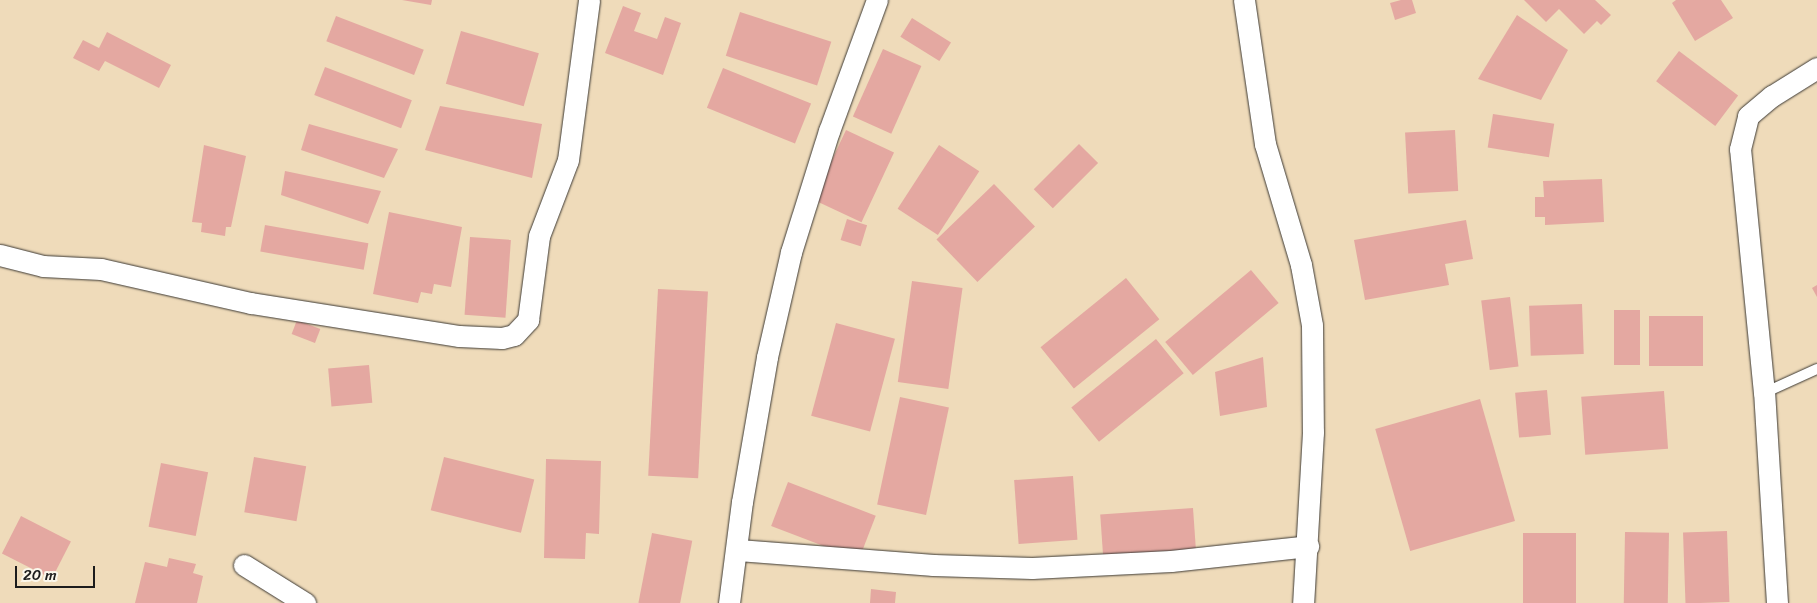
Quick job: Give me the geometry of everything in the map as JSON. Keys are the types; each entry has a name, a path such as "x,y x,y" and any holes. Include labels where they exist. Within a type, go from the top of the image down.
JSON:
{"street":[{"path":"0,255 43,266 101,268 251,303 459,336 502,338 514,334 528,320 539,236 568,160 589,0"},
{"path":"729,603 738,550 742,502 767,357 791,252 829,131 876,0"},
{"path":"1244,0 1265,144 1301,266 1312,325 1313,432 1308,546 1303,603"},
{"path":"1777,603 1764,393 1740,149 1748,116 1772,96 1817,68"},
{"path":"738,550 933,565 1032,568 1171,561 1308,546"},
{"path":"244,565 305,603"}],"lane":[{"path":"1764,393 1817,369"}],"building":[{"path":"402,0 432,0 431,5"},
{"path":"1412,0 1416,13 1395,20 1390,3"},
{"path":"1524,0 1595,0 1611,15 1601,25 1597,21 1584,34 1559,9 1546,22"},
{"path":"1676,0 1721,0 1733,18 1695,41 1672,3"},
{"path":"623,6 641,13 634,31 657,39 665,17 681,23 663,75 605,53"},
{"path":"740,12 831,42 817,85 726,56"},
{"path":"1517,15 1568,50 1541,100 1478,79"},
{"path":"336,16 424,50 414,75 326,41"},
{"path":"912,18 951,42 939,61 900,37"},
{"path":"461,31 539,53 524,106 446,84"},
{"path":"107,32 171,65 159,88 105,61 99,71 73,58 83,40 99,48"},
{"path":"883,49 921,66 891,134 853,117"},
{"path":"1679,51 1738,96 1715,126 1656,81"},
{"path":"325,67 412,100 401,128 314,95"},
{"path":"723,68 811,104 795,143 707,108"},
{"path":"440,106 542,124 532,178 425,150"},
{"path":"1493,114 1554,124 1549,157 1488,148"},
{"path":"309,124 398,149 384,178 301,150"},
{"path":"846,130 894,152 861,222 813,200"},
{"path":"1455,130 1458,191 1408,194 1405,133"},
{"path":"1079,144 1098,163 1053,208 1034,189"},
{"path":"204,145 246,156 231,227 226,227 225,236 201,232 202,223 192,222"},
{"path":"939,145 979,171 938,235 898,209"},
{"path":"285,171 381,191 368,224 281,195"},
{"path":"1602,179 1604,222 1545,225 1545,217 1535,217 1535,197 1544,197 1543,181"},
{"path":"994,184 1035,226 977,282 936,240"},
{"path":"389,212 462,227 451,287 434,284 432,294 421,292 418,303 373,294"},
{"path":"847,219 867,225 861,246 841,240"},
{"path":"1466,220 1473,259 1445,264 1449,285 1365,300 1354,240"},
{"path":"265,225 368,243 364,270 260,252"},
{"path":"470,237 511,240 505,318 465,315"},
{"path":"1251,270 1279,303 1193,375 1165,342"},
{"path":"1126,278 1159,319 1074,388 1041,347"},
{"path":"912,281 963,288 948,389 898,382"},
{"path":"1817,285 1817,297 1812,288"},
{"path":"658,289 708,292 698,478 648,476"},
{"path":"1510,297 1519,366 1490,370 1481,301"},
{"path":"1582,304 1584,354 1531,356 1529,306"},
{"path":"1614,310 1640,310 1640,365 1614,365"},
{"path":"1649,316 1703,316 1703,366 1649,366"},
{"path":"297,320 320,329 315,343 292,334"},
{"path":"836,323 895,339 870,432 811,416"},
{"path":"1156,339 1184,373 1099,442 1071,408"},
{"path":"1263,357 1267,407 1220,416 1215,372"},
{"path":"369,365 372,403 331,406 328,369"},
{"path":"1547,390 1551,435 1519,438 1515,393"},
{"path":"1664,391 1668,449 1585,455 1581,397"},
{"path":"900,397 949,407 926,515 877,505"},
{"path":"1480,399 1515,521 1410,551 1375,429"},
{"path":"254,457 306,466 296,521 244,512"},
{"path":"444,457 534,479 521,533 431,510"},
{"path":"546,459 601,461 599,534 586,533 585,559 544,558"},
{"path":"161,463 208,472 196,536 149,527"},
{"path":"1073,476 1077,540 1019,544 1014,480"},
{"path":"788,482 876,516 859,560 771,526"},
{"path":"1193,508 1196,549 1103,555 1100,514"},
{"path":"21,516 71,541 52,579 2,553"},
{"path":"1727,531 1729,602 1685,603 1683,533"},
{"path":"1625,532 1669,533 1668,603 1624,603"},
{"path":"652,533 692,541 680,603 638,603"},
{"path":"1523,533 1576,533 1576,603 1523,603"},
{"path":"169,558 196,564 193,573 203,576 197,603 135,603 145,562 167,567"},
{"path":"871,589 896,592 895,603 870,603"}]}
